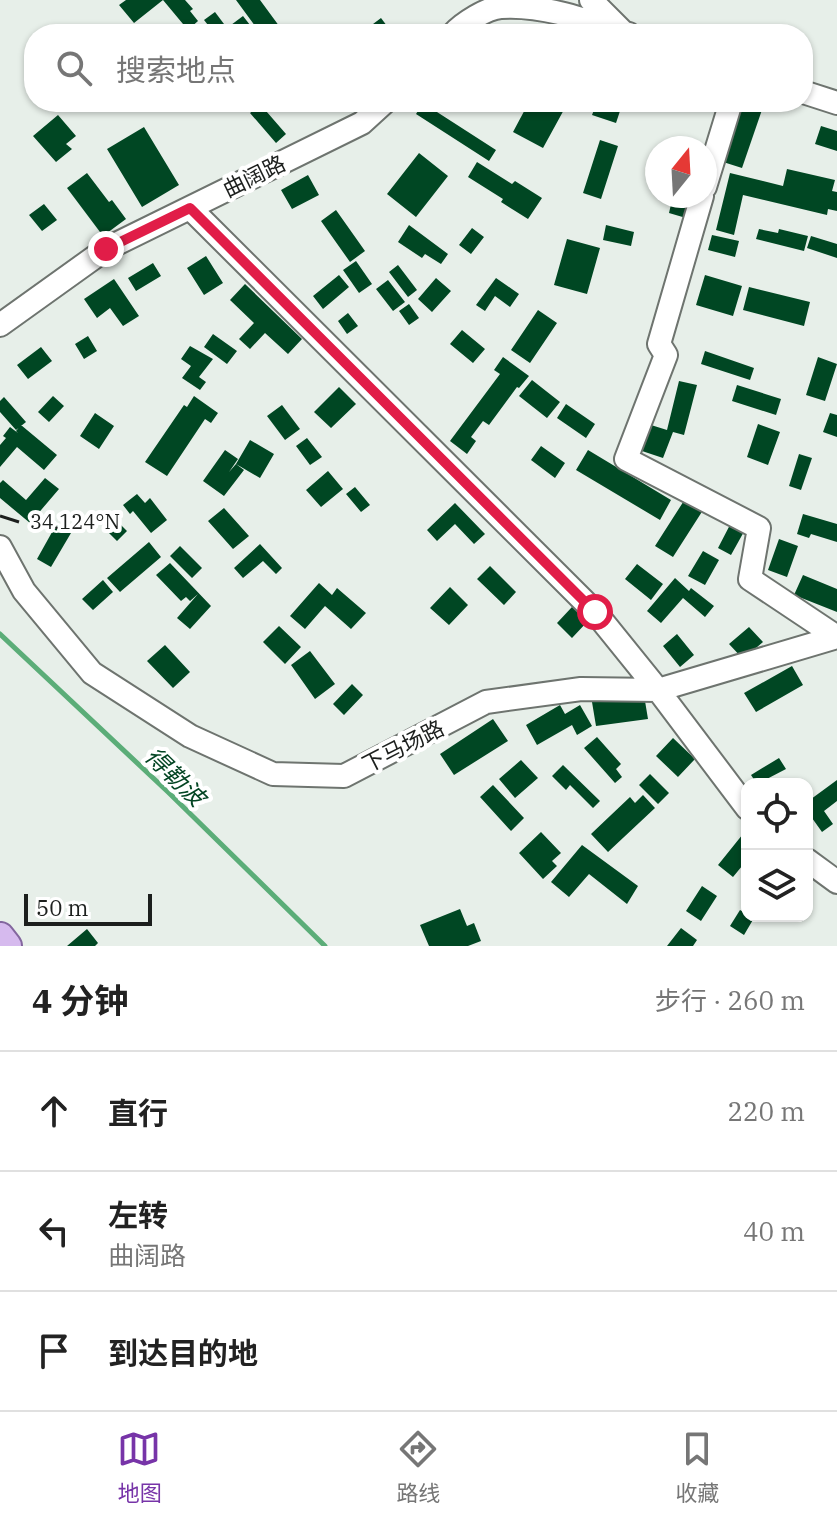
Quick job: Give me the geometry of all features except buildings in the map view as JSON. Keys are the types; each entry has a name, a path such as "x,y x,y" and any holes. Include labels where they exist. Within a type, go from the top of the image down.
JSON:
{"main road":[{"path":"0,937 7,946"}],"street":[{"path":"591,0 616,24"},
{"path":"466,24 498,7 537,8 594,24"},
{"path":"813,95 837,103"},
{"name":"曲阔路","path":"0,325 106,249 362,123 374,112"},
{"path":"717,148 728,112"},
{"path":"190,208 595,612 741,800"},
{"path":"699,208 659,344 666,355 626,459 759,528 750,579 837,637"},
{"name":"下马场路","path":"0,547 24,591 92,673 190,736 273,774 344,776 486,702 581,689 658,690 837,637"},
{"path":"813,864 837,882"}],"waterway":[{"name":"得勒波","path":"0,634 325,946"}],"route":[{"path":"106,249 190,208 595,612"}]}
